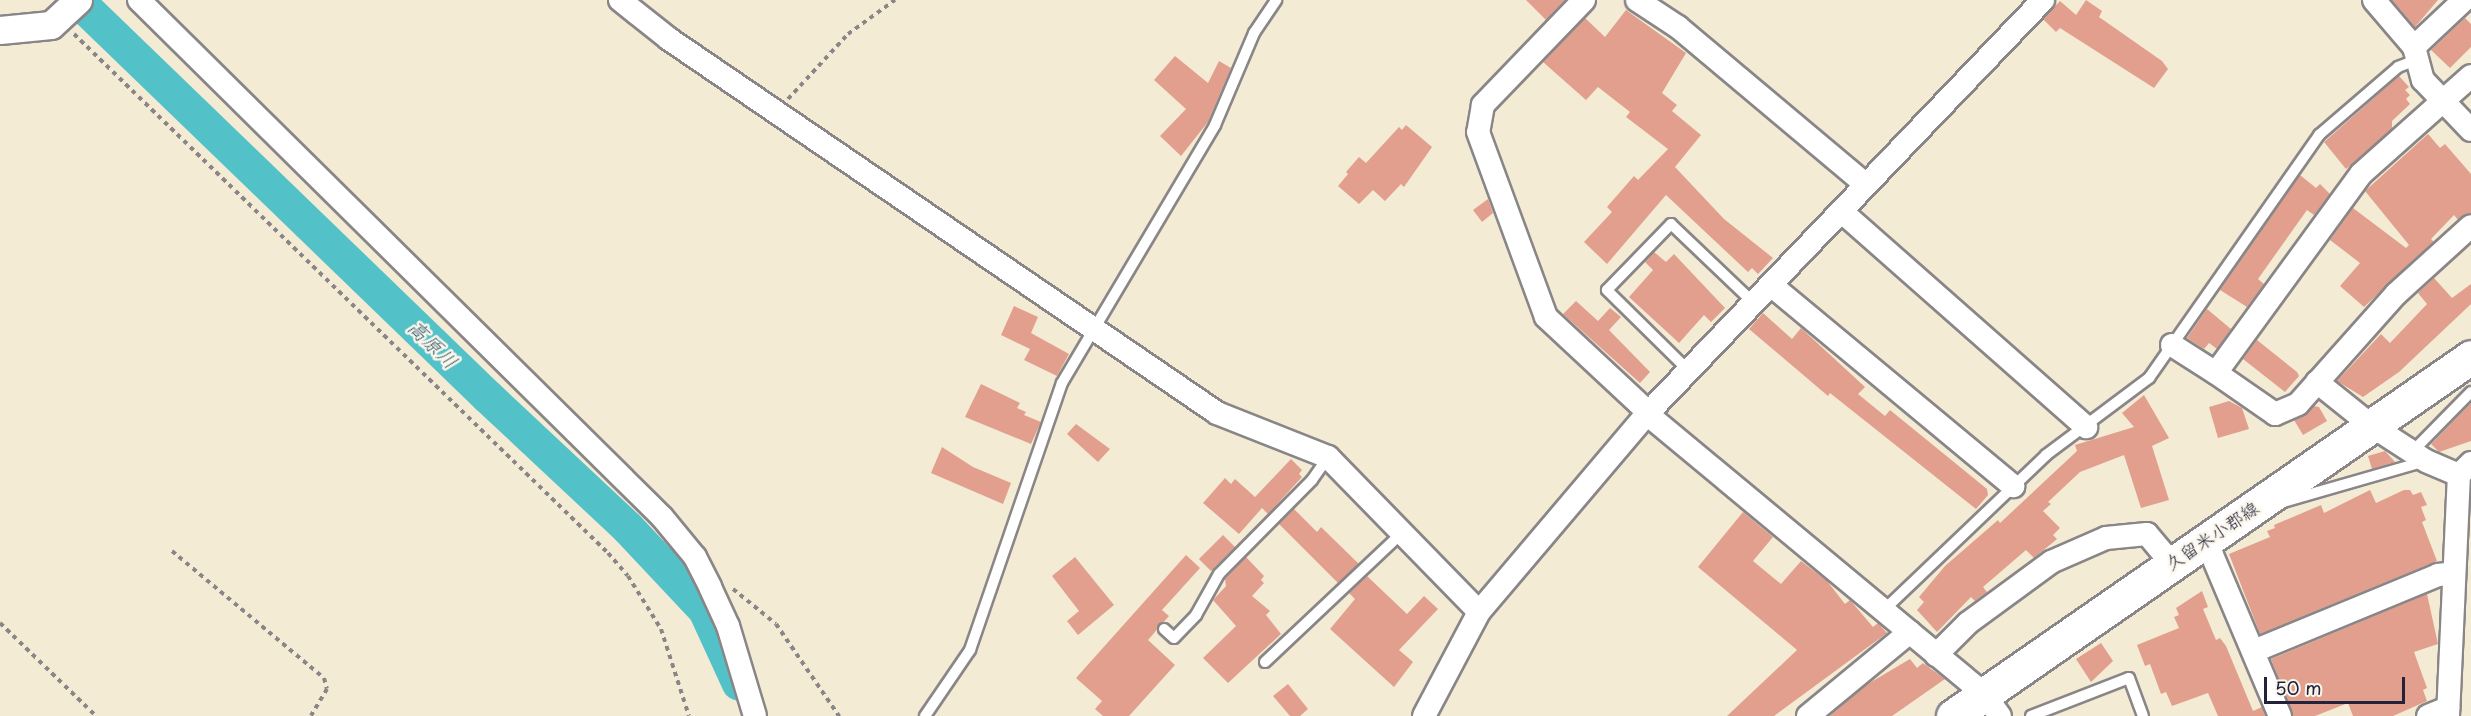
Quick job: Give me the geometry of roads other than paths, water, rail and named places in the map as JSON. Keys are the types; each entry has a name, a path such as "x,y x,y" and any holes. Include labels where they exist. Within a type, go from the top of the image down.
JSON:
{"main road":[{"name":"久留米小郡線","path":"1953,716 1992,705 2202,542 2471,357"}],"street":[{"path":"139,0 662,517 695,557 710,587 728,626 755,716"},
{"path":"620,0 669,39 1217,413 1328,457 1479,612"},
{"path":"1584,0 1483,105 1478,132 1546,317 1647,413 1936,654 1992,705"},
{"path":"1637,0 1678,27 1865,184"},
{"path":"1424,716 1479,612 1647,413 2043,0"},
{"path":"2374,0 2415,53 2423,80 2471,130"},
{"path":"2415,53 2464,0"},
{"path":"0,30 37,27 66,12"},
{"path":"2216,373 2361,174 2446,102 2471,76"},
{"path":"1841,211 2086,427"},
{"path":"2172,345 2275,414 2298,404 2396,294 2471,226"},
{"path":"1771,285 2013,486"},
{"path":"2317,382 2372,426 2419,457 2465,469 2441,713"},
{"path":"1936,654 1968,624 2051,562 2106,538 2147,534 2172,564"},
{"path":"2202,542 2212,555 2280,716"},
{"path":"2254,651 2438,574 2454,573"},
{"path":"1808,716 1910,632"}],"lane":[{"path":"925,716 970,650 1043,430 1062,383 1215,125 1254,33 1276,0"},
{"path":"1884,610 2013,486 2149,378 2319,135 2415,53"},
{"path":"1688,370 1607,290 1671,224 1754,303"},
{"path":"2253,508 2323,493 2419,457 2471,392"},
{"path":"1164,628 1174,638 1196,615 1219,574 1312,480 1328,457"},
{"path":"1265,662 1403,532"},
{"path":"2031,716 2129,678 2143,716"}],"waterway":[{"name":"高原川","path":"77,0 488,397 627,527 705,610 739,684"}]}
